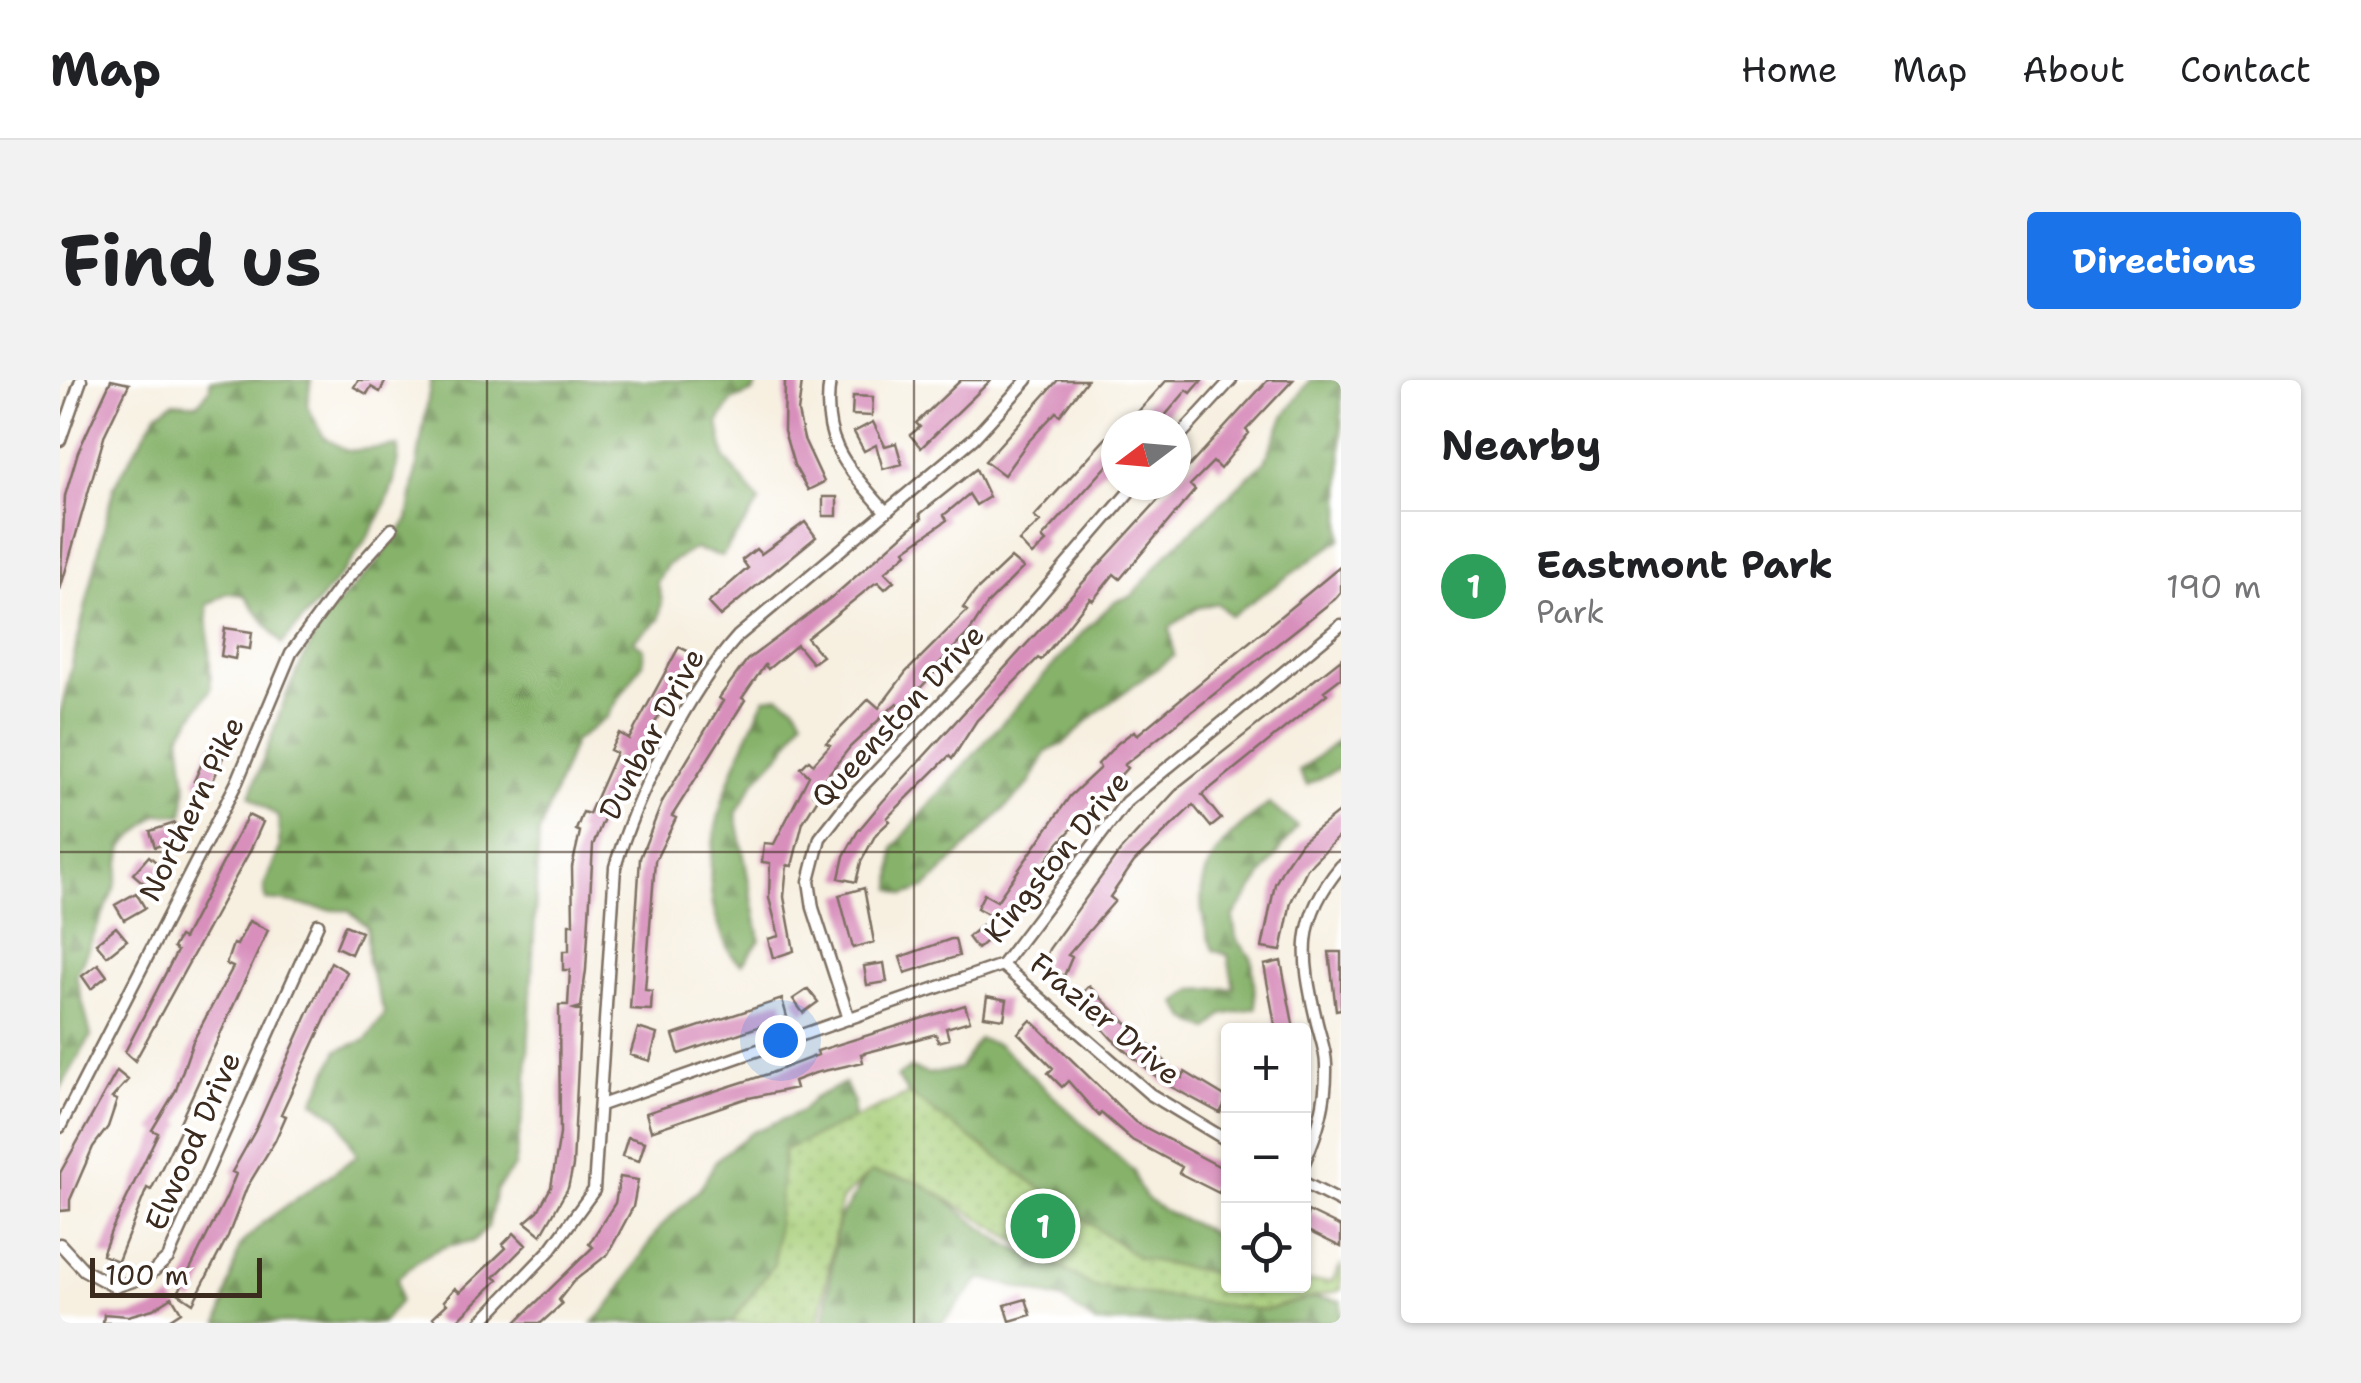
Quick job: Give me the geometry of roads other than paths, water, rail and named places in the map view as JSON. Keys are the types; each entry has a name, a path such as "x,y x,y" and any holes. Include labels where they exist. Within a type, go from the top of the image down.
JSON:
{"street":[{"path":"60,440 81,380"},
{"path":"830,380 826,406 836,454 886,512"},
{"name":"Dunbar Drive","path":"480,1323 551,1248 594,1190 615,867 629,820 723,652 974,438 1027,380"},
{"path":"1191,424 1231,380"},
{"name":"Queenston Drive","path":"849,1019 811,894 809,881 820,838 852,796 998,644 1123,500"},
{"name":"Northern Pike","path":"60,1127 238,782 291,653 339,588 392,529"},
{"name":"Kingston Drive","path":"601,1105 1002,965 1126,802 1341,625"},
{"path":"1311,1147 1321,1124 1326,1062 1303,962 1307,928 1325,884 1341,866"},
{"name":"Elwood Drive","path":"60,1244 84,1270 115,1287 148,1276 168,1258 318,924"},
{"name":"Frazier Drive","path":"1002,965 1150,1094 1221,1137"},
{"path":"1311,1187 1341,1202"}],"place":[{"name":"Eastmont Park","path":"1043,1226"}]}
